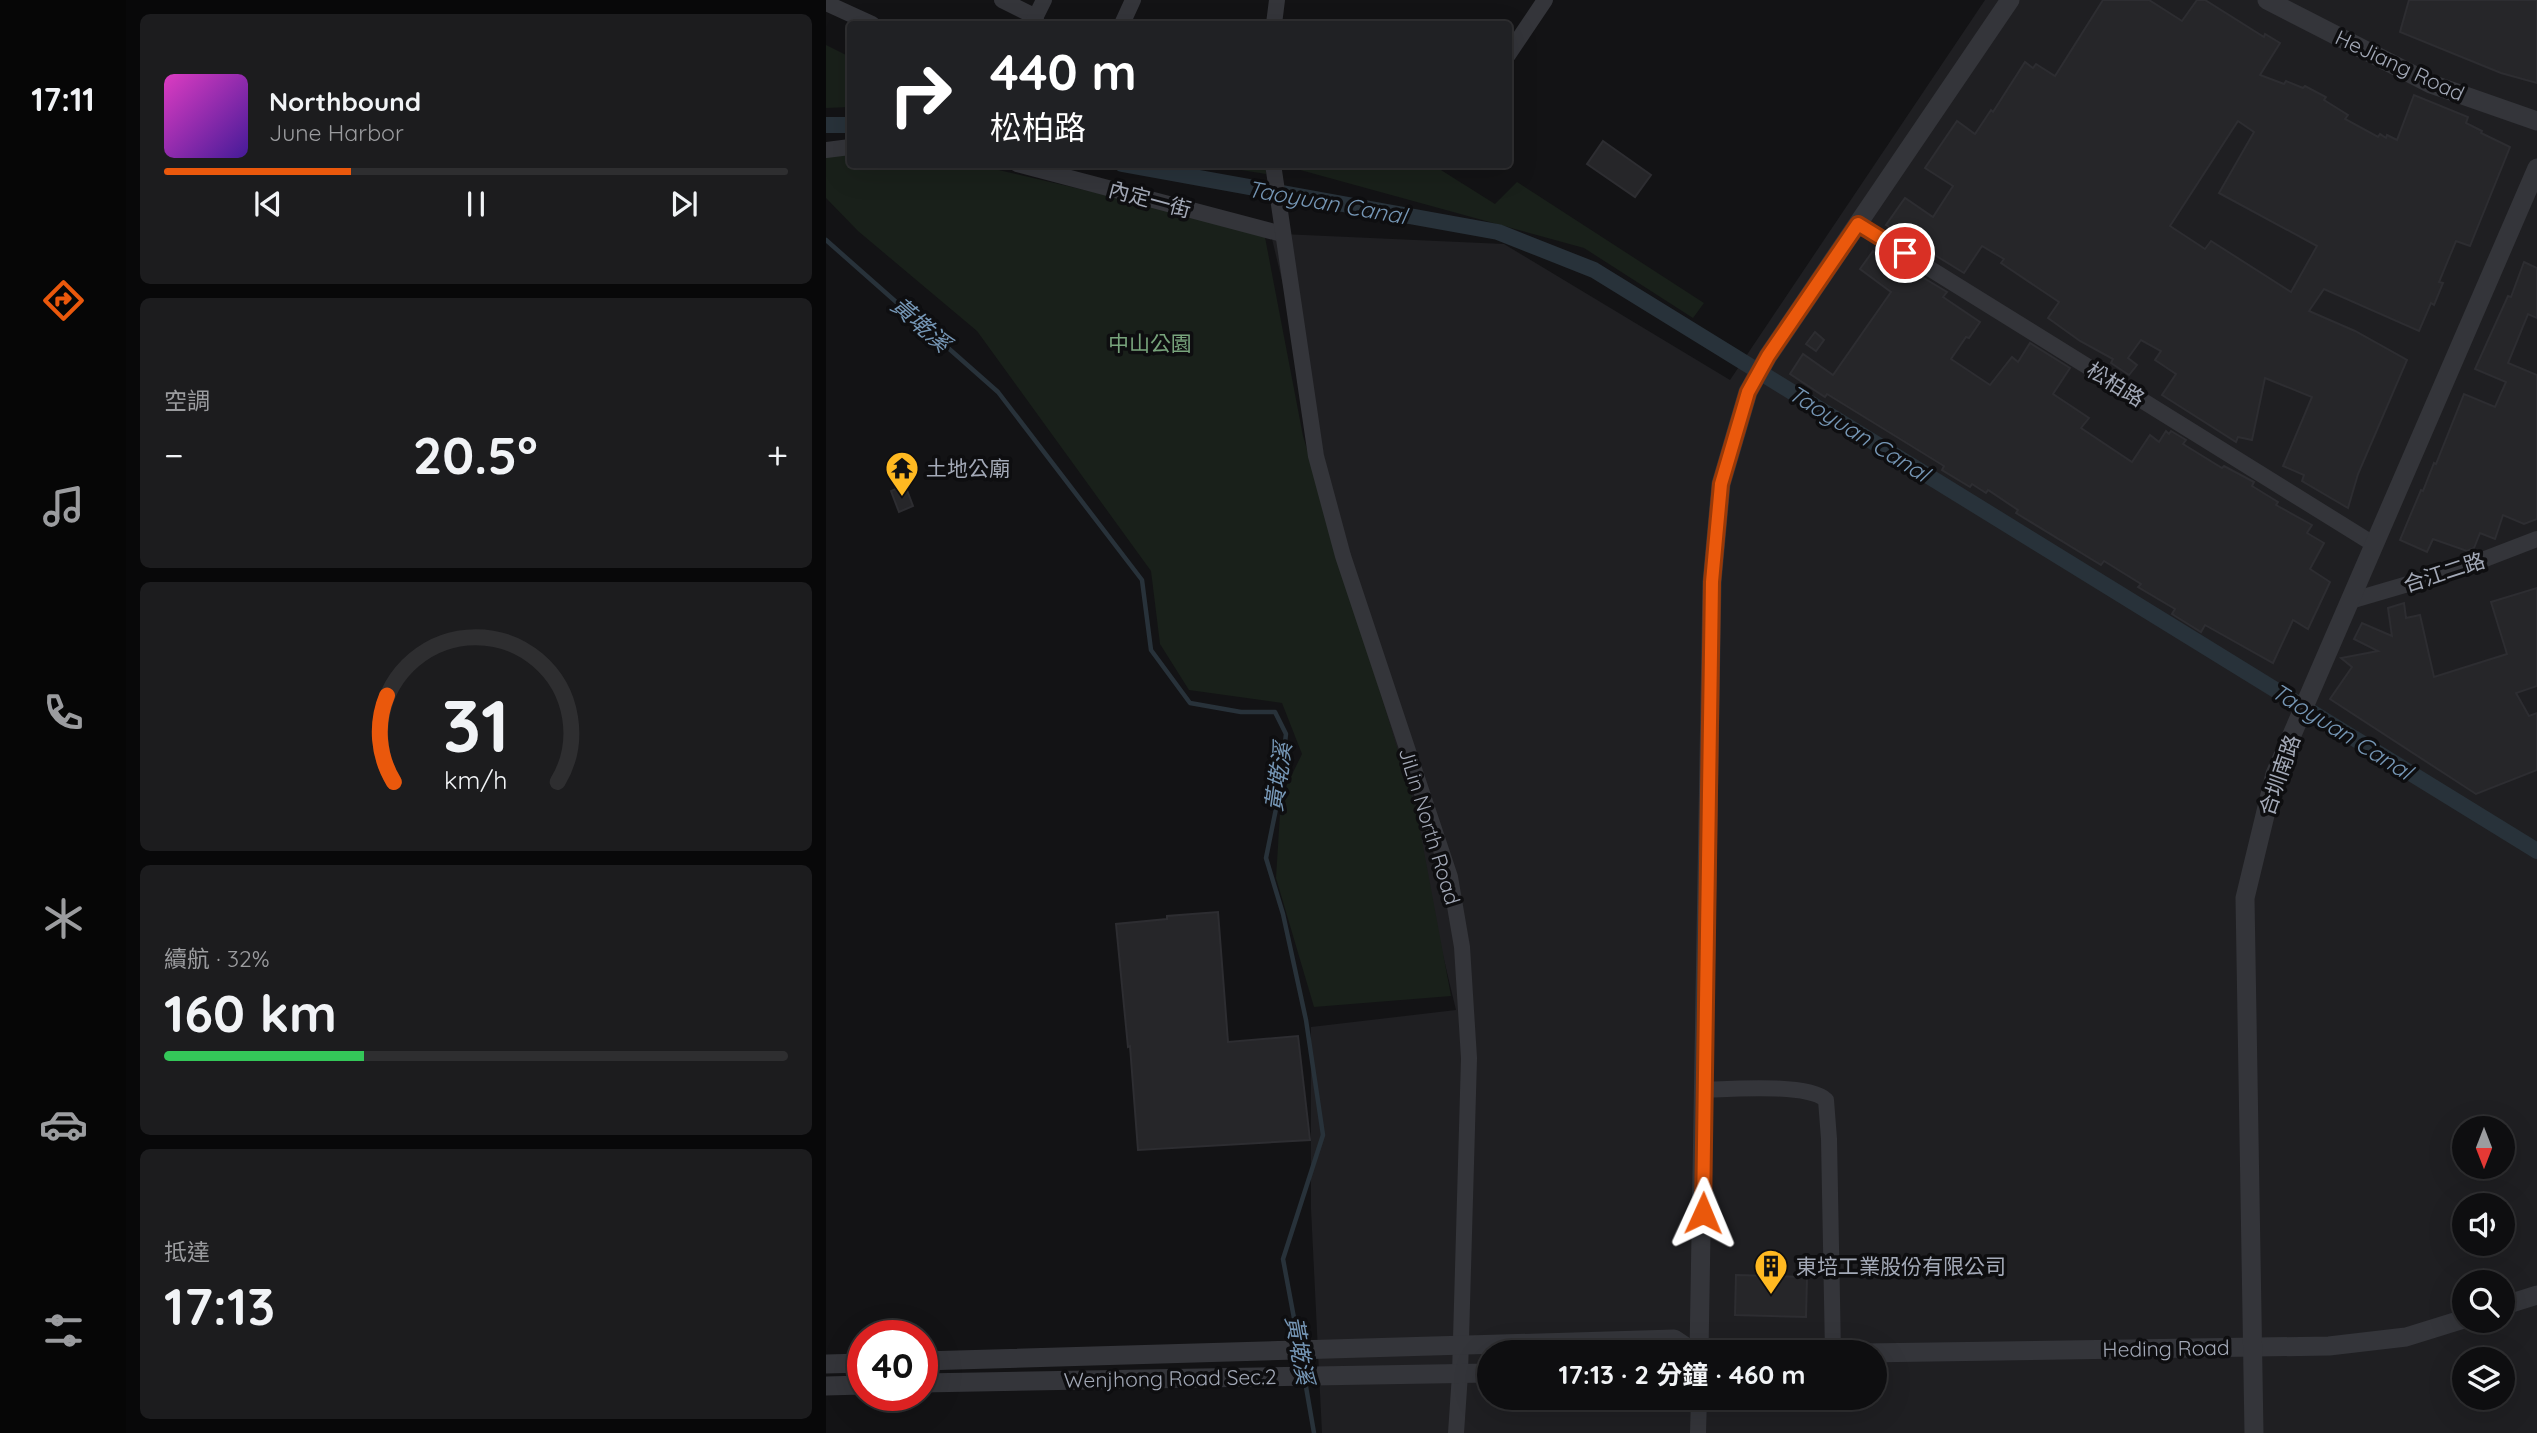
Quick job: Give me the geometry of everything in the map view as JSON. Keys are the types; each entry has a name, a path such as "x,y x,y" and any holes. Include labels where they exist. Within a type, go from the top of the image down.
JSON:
{"street":[{"path":"1002,0 1034,21 1044,0"},
{"path":"1123,21 1133,0"},
{"path":"1274,21 1277,0"},
{"path":"1512,49 1545,0"},
{"path":"1697,1340 1712,582 1721,484 1748,392 1764,363 2010,0"},
{"name":"HeJiang Road","path":"2267,0 2431,84 2537,121"},
{"path":"826,3 865,21"},
{"path":"826,150 847,147"},
{"name":"內定一街","path":"1032,168 1282,233"},
{"name":"合圳南路","path":"2254,1433 2245,898 2275,774 2537,168"},
{"name":"JiLin North Road","path":"1271,169 1279,205 1316,456 1343,556 1450,877 1462,947 1469,1058 1456,1433"},
{"name":"松柏路","path":"1858,224 2375,545"},
{"name":"合江二路","path":"2350,601 2459,569 2537,539"},
{"path":"1703,1090 1802,1090 1819,1094 1826,1100 1833,1340"},
{"path":"2515,1302 2537,1295"},
{"name":"Heding Road","path":"1887,1353 2329,1346 2406,1337 2452,1323"},
{"path":"1638,1340 1676,1340"},
{"path":"1460,1345 1477,1345"},
{"name":"Wenjhong Road Sec.2","path":"938,1360 1460,1345"},
{"path":"826,1364 847,1363"},
{"path":"1460,1374 1477,1373"},
{"name":"Wenjhong Road Sec.2","path":"938,1383 1460,1374"},
{"path":"826,1386 847,1385"},
{"path":"1698,1433 1699,1410"}],"shaded area":[{"path":"1985,0 2537,0 2537,1433 1322,1433 1311,1209 1311,1027 1456,1010 1268,222 1282,234 1504,244 1730,380"}],"green space":[{"path":"826,45 847,56 847,107 826,108"},
{"name":"中山公園","path":"847,146 847,168 990,168 1264,232 1303,436 1417,814 1451,996 1314,1007 1276,878 1281,797 1302,754 1282,703 1189,690 1160,644 1151,571 977,331 858,231 826,198 826,149"},
{"path":"1229,168 1266,168 1266,174"},
{"path":"1293,168 1438,168 1495,204 1517,182 1704,303 1693,318 1584,248"}],"building":[{"path":"2103,0 2149,0 2182,21 2197,0 2205,0 2264,37 2265,34 2280,43 2260,75 2284,84 2286,81 2303,88 2305,86 2326,97 2324,100 2348,115 2345,119 2378,137 2380,134 2386,138 2387,135 2397,140 2414,95 2468,117 2466,123 2510,147 2470,246 2456,241 2439,282 2443,283 2434,305 2431,303 2419,331 2324,289 2309,311 2355,331 2407,360 2358,474 2348,508 2302,481 2304,475 2283,466 2312,397 2265,378 2252,440 2238,437 2236,442 2162,395 2176,374 2155,360 2161,351 2141,340 2128,358 2137,365 2129,375 2111,363 2113,359 2080,341 2048,318 2059,302 2001,263 2004,259 1982,246 1964,273 1886,225 1905,198 1933,217 1953,186 1925,168 1957,121 1975,134 1991,110 1993,112 2025,62 2033,68 2036,64 2055,76","holes":["2238,121 2254,132 2219,193 2317,246 2291,292 2211,241 2205,249 2170,226"]},
{"path":"2409,0 2537,0 2537,83 2501,73 2400,32"},
{"path":"1603,141 1651,175 1635,197 1587,164"},
{"path":"1873,251 1894,266 1897,262 1947,292 1943,297 1980,322 1951,359 1990,385 2012,357 2018,362 2030,343 2070,368 2053,394 2089,418 2081,428 2132,462 2150,435 2159,442 2166,431 2169,434 2171,431 2186,440 2183,444 2222,468 2224,466 2254,482 2252,486 2278,502 2276,505 2312,525 2307,533 2324,543 2310,569 2330,582 2308,629 2293,620 2273,663 2205,625 2201,632 2172,614 2175,609 2138,587 2141,584 2104,561 2101,565 2016,513 2018,510 1988,490 1986,493 1972,484 1970,487 1942,470 1944,466 1790,374 1803,354 1833,375 1891,292 1860,269"},
{"path":"2524,262 2537,268 2537,318 2528,314 2508,363 2537,375 2537,519 2524,524 2503,515 2495,539 2480,533 2474,548 2467,551 2433,539 2427,552 2400,540 2421,490 2423,491 2434,463 2436,464 2464,394 2495,407 2506,382 2475,369 2508,296 2511,297"},
{"path":"1815,332 1824,340 1816,351 1806,344"},
{"name":"土地公廟","path":"905,485 913,506 899,512 891,491"},
{"path":"2537,588 2537,686 2516,693 2529,716 2537,713 2537,770 2476,794 2330,699 2352,667 2341,658 2378,651 2354,639 2362,623 2392,636 2388,608 2404,603 2406,618 2420,615 2434,677 2507,654 2491,602"},
{"path":"1218,912 1228,1042 1298,1036 1310,1140 1138,1150 1130,1046 1128,1047 1116,924"},
{"name":"東培工業股份有限公司","path":"1736,1275 1807,1277 1806,1317 1735,1315"}],"waterway":[{"name":"Taoyuan Canal","path":"826,125 847,125"},
{"name":"Taoyuan Canal","path":"1144,168 1498,232 1594,270 2537,851"},
{"name":"黃墘溪","path":"826,240 998,392 1142,580 1151,650 1190,703 1241,712 1275,712 1286,734 1278,799 1266,858 1283,914 1306,1020 1323,1135 1283,1259 1299,1345"},
{"name":"黃墘溪","path":"1305,1381 1314,1433"}],"place":[{"name":"土地公廟","path":"902,498"},
{"name":"東培工業股份有限公司","path":"1771,1296"}],"route":[{"path":"1703,1213 1712,582 1721,484 1748,392 1768,356 1858,224 1905,253"}]}
